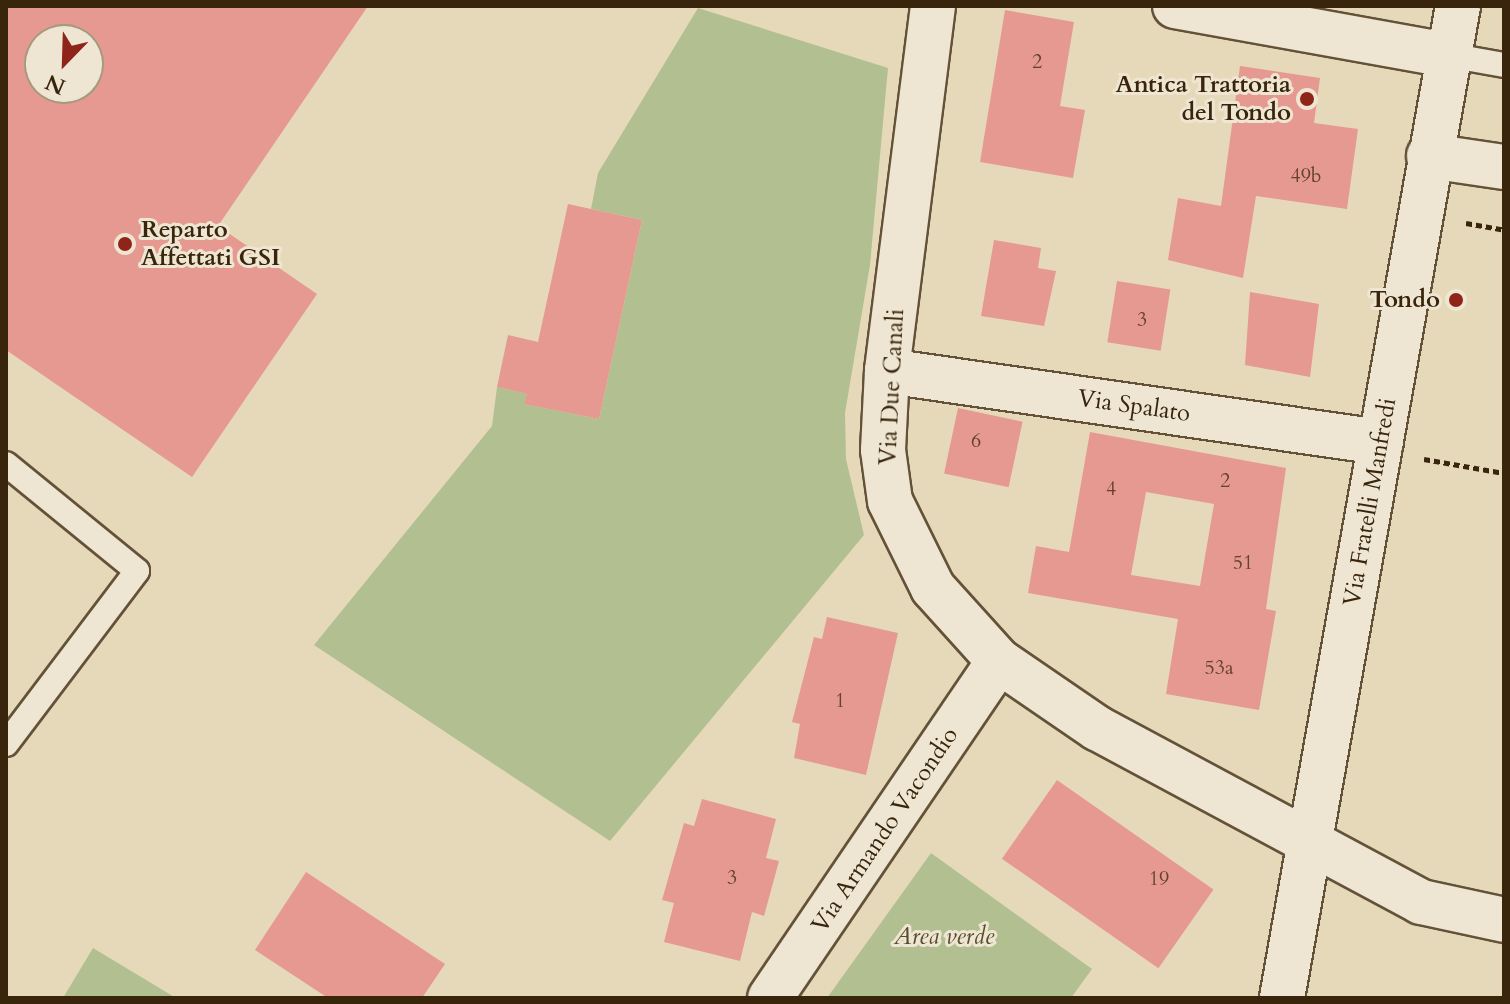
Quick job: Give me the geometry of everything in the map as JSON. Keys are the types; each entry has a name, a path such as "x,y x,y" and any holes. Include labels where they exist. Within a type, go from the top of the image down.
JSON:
{"street":[{"name":"Via Due Canali","path":"933,6 887,371 883,450 890,501 933,588 999,661 1097,728 1421,902 1504,920"},
{"path":"1175,6 1448,55"},
{"name":"Via Fratelli Manfredi","path":"1282,998 1458,6"},
{"path":"1429,156 1504,167"},
{"name":"Via Spalato","path":"887,371 1381,442"},
{"name":"Via Armando Vacondio","path":"770,998 999,661"}],"lane":[{"path":"1448,55 1504,65"},
{"path":"6,464 137,571 6,744"}],"path":[{"path":"1464,223 1504,230"},
{"path":"1423,459 1504,473"}],"green space":[{"path":"698,8 888,68 870,265 845,413 846,459 864,535 610,841 314,645 492,426 497,387 527,394 525,404 599,419 642,220 591,209 598,173"},
{"name":"Area verde","path":"931,853 1092,969 1071,998 827,998"},
{"path":"93,948 176,998 63,998"}],"building":[{"name":"Reparto Affettati GSI","path":"6,6 368,6 218,226 317,294 192,477 6,350"},
{"path":"1005,10 1074,22 1060,106 1085,110 1073,178 980,162"},
{"path":"1240,66 1320,78 1314,123 1358,129 1347,209 1256,196 1243,278 1168,260 1178,198 1221,206"},
{"path":"568,204 642,220 599,419 524,404 527,394 497,387 508,335 538,342"},
{"path":"994,240 1041,248 1038,268 1056,271 1044,326 981,316"},
{"path":"1117,281 1170,289 1161,351 1107,342"},
{"path":"1250,292 1319,304 1310,377 1245,365"},
{"path":"958,408 1023,422 1009,487 944,474"},
{"path":"1090,432 1286,468 1266,609 1276,611 1259,710 1166,694 1178,619 1028,593 1036,546 1069,552","holes":["1146,492 1214,504 1200,586 1131,575"]},
{"path":"827,617 898,633 866,775 794,758 800,724 792,722 814,637 822,639"},
{"path":"1057,780 1213,890 1158,968 1002,859"},
{"path":"702,799 776,819 766,858 779,861 764,916 752,912 740,961 664,942 674,903 662,900 684,823 694,826"},
{"path":"306,872 445,964 422,998 328,998 255,950"}],"place":[{"name":"Antica Trattoria del Tondo","path":"1307,99"},
{"name":"Reparto Affettati GSI","path":"125,244"},
{"name":"Tondo","path":"1456,300"}]}
